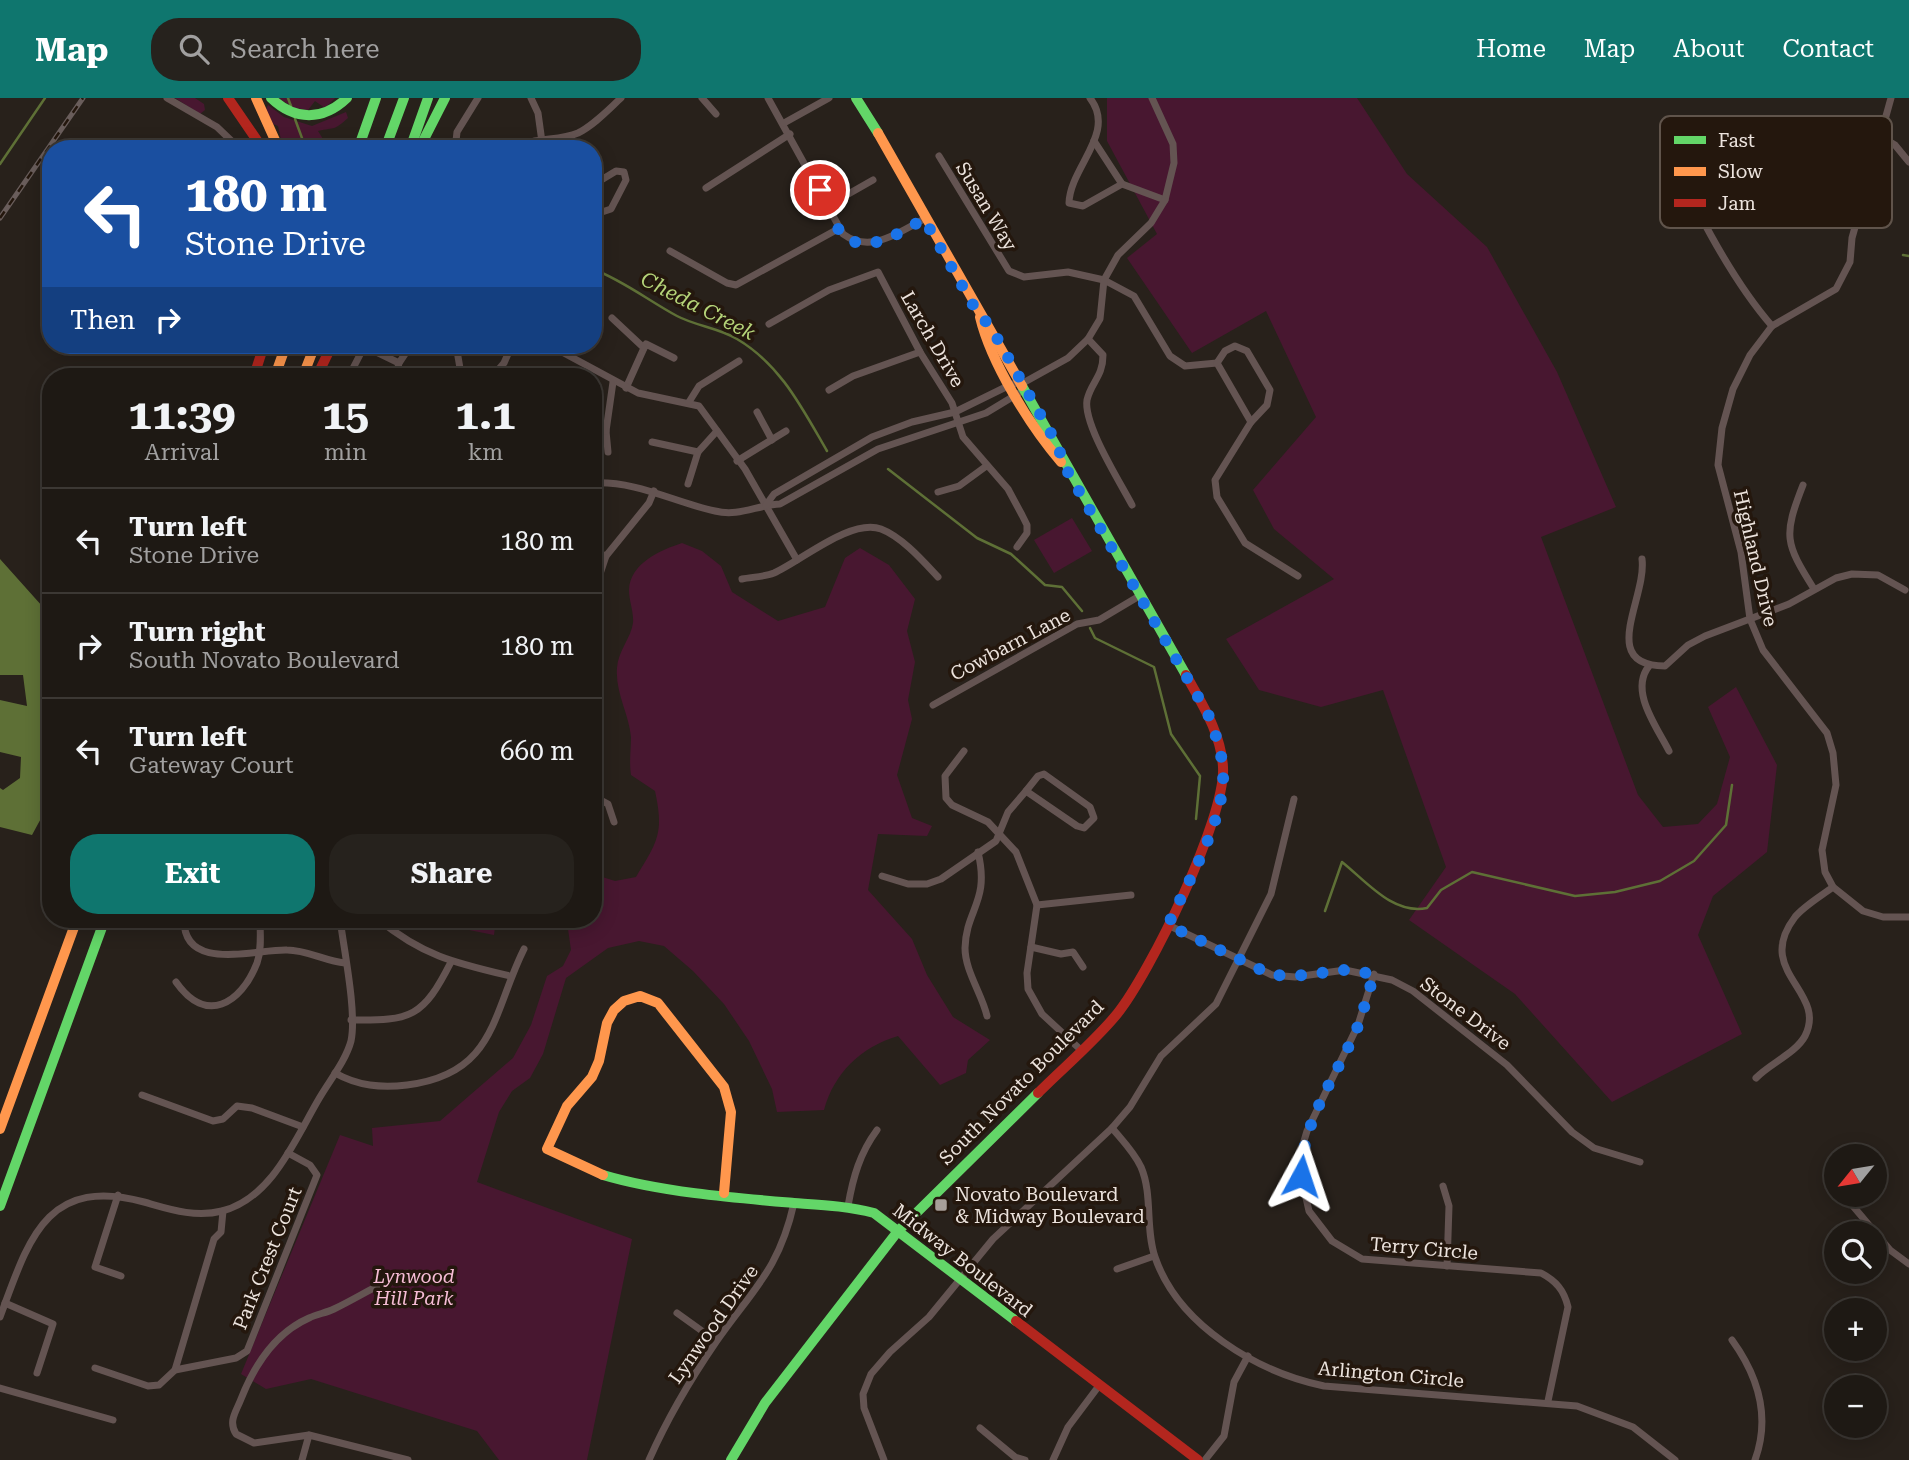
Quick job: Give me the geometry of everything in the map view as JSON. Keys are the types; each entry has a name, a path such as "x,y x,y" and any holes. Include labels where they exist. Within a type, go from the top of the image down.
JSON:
{"main road":[{"path":"228,98 257,140"},
{"path":"256,98 275,140"},
{"path":"271,98 285,110 301,116 329,113 347,98"},
{"path":"361,140 376,98"},
{"path":"388,140 404,98"},
{"path":"413,140 428,98"},
{"path":"424,140 445,98"},
{"path":"856,98 878,133"},
{"path":"866,98 878,133"},
{"name":"South Novato Boulevard","path":"878,133 980,317 989,324 1017,383 1057,444 1065,467"},
{"name":"South Novato Boulevard","path":"731,1460 765,1403 898,1231 1082,1051 1123,1004 1168,925 1210,831 1219,804 1224,775 1221,753 1208,714 1065,467 1049,448 1018,395 1017,383"},
{"path":"0,1129 74,928"},
{"path":"0,1206 102,928"},
{"name":"Midway Boulevard","path":"724,1193 731,1112 724,1087 658,1003 640,996 624,1001 614,1010 607,1023 599,1061 592,1077 567,1106 547,1149 605,1176 641,1184 794,1203 848,1206 874,1213 1098,1387 1198,1460"}],"street":[{"path":"167,98 217,127 231,140"},
{"path":"456,140 457,132 478,98"},
{"path":"531,98 538,113 542,140"},
{"path":"550,140 578,133 621,98"},
{"path":"702,98 716,114"},
{"path":"768,98 829,205 838,229 852,241 873,243 924,219"},
{"path":"784,123 829,98"},
{"path":"1090,98 1100,116 1094,141 1069,203 1083,206 1122,184"},
{"path":"766,505 774,494 872,437 912,422 955,412 1068,358 1088,339 1100,319 1104,279 1118,256 1152,223 1165,200 1174,163 1173,144 1152,98"},
{"name":"Highland Drive","path":"1886,116 1891,98"},
{"path":"706,188 790,134"},
{"path":"1094,141 1122,184 1165,200"},
{"path":"1892,143 1909,162"},
{"name":"Susan Way","path":"939,156 1009,271 1024,276 1068,272 1104,279 1134,296 1170,356 1185,366 1217,363 1225,351 1236,346 1247,351 1270,390 1267,405 1251,422 1215,480 1217,497 1245,542 1298,576"},
{"path":"602,180 616,171 624,172 626,180 611,209 602,212"},
{"path":"829,205 873,180"},
{"path":"1709,228 1751,302 1772,326"},
{"name":"Highland Drive","path":"1833,887 1825,872 1822,850 1836,785 1833,753 1827,733 1763,650 1750,619 1741,552 1718,465 1722,428 1733,389 1749,355 1772,326 1836,289 1850,262 1855,228"},
{"path":"670,251 727,283 736,285 838,229"},
{"name":"Larch Drive","path":"769,324 829,290 878,272 955,412 963,438 985,467 1008,489 1027,525 1027,533 1017,547"},
{"path":"612,318 644,348"},
{"path":"1088,339 1103,355 1103,370 1087,399 1087,416 1132,505"},
{"path":"626,388 646,344 674,358"},
{"path":"829,390 873,368 920,352"},
{"path":"382,354 399,363"},
{"path":"398,368 405,354"},
{"path":"565,354 589,368"},
{"path":"689,402 699,386 739,361"},
{"path":"1217,363 1251,422"},
{"path":"602,376 649,397 689,402 699,406 766,505 797,560"},
{"path":"608,452 606,431 613,382"},
{"path":"602,483 634,484 716,512 747,512 766,505 780,504 896,440 959,423 1018,395"},
{"path":"757,412 772,440"},
{"path":"602,431 606,431"},
{"path":"688,484 698,452 717,431"},
{"path":"737,461 786,431"},
{"path":"652,442 698,452"},
{"path":"938,492 959,486 985,467"},
{"path":"1802,485 1790,519 1789,544 1814,589"},
{"path":"602,568 606,556 649,503 654,491"},
{"path":"742,579 772,574 849,531 868,527 880,529 895,537 938,577"},
{"path":"602,554 606,556"},
{"path":"1642,559 1644,577 1627,638 1630,650 1638,662 1649,666 1665,666 1688,645 1705,636 1789,604 1814,589 1852,574 1878,575 1905,590"},
{"name":"Cowbarn Lane","path":"933,705 1077,624 1099,620 1140,595"},
{"path":"1649,666 1642,676 1641,690 1669,751"},
{"path":"964,751 953,761 945,776 943,788 946,798 952,805 988,822 1016,852 1037,905 1027,973 1033,1001 1042,1014 1082,1051"},
{"path":"882,876 908,884 927,884 942,878 1000,835 1008,812 1038,776 1044,774 1090,807 1094,818 1084,828 1077,826 1026,791"},
{"path":"884,1460 864,1408 864,1387 890,1352 923,1323 993,1239 1112,1128 1130,1107 1161,1056 1216,1004 1271,894 1294,799"},
{"path":"602,801 608,804 614,822"},
{"path":"978,852 983,875 981,895 966,939 965,953 987,1016"},
{"path":"1756,1078 1804,1038 1810,1020 1808,1003 1783,967 1782,940 1796,916 1833,887 1863,911 1883,918 1909,917"},
{"path":"1037,905 1131,895"},
{"name":"Stone Drive","path":"1168,925 1272,975 1295,976 1345,970 1374,974 1413,991 1507,1065 1572,1132 1594,1148 1640,1162"},
{"path":"186,928 189,940 206,953 219,955 289,950 345,963"},
{"path":"176,982 185,995 204,1006 228,1002 240,993 256,964 260,951 260,928"},
{"path":"0,1317 26,1247 47,1219 84,1198 118,1195 179,1211 202,1214 223,1211 252,1195 288,1153 351,1041 341,928"},
{"path":"390,928 418,949 451,962 510,976"},
{"path":"1031,947 1061,954 1073,953 1083,967"},
{"path":"335,1073 362,1086 423,1083 446,1075 472,1057 491,1032 504,1004 510,976 524,949"},
{"path":"351,1020 390,1021 406,1017 428,1001 451,962"},
{"name":"Terry Circle","path":"1374,974 1358,1025 1307,1130 1301,1151 1304,1197 1319,1228 1349,1254 1375,1262 1541,1273 1560,1287 1568,1307 1567,1321 1548,1401"},
{"path":"142,1095 214,1121 223,1119 237,1107 252,1108 303,1127"},
{"name":"Arlington Circle","path":"1112,1128 1141,1168 1154,1256 1179,1302 1216,1335 1248,1356 1299,1381 1324,1386 1548,1401 1604,1414 1633,1427 1675,1460"},
{"path":"848,1206 853,1177 865,1147 877,1130"},
{"name":"Park Crest Court","path":"95,1368 148,1385 159,1385 175,1370 236,1358 247,1351 317,1175 310,1165 288,1153"},
{"path":"1443,1186 1449,1206 1447,1266"},
{"path":"118,1195 95,1267 121,1276"},
{"name":"Lynwood Drive","path":"649,1460 686,1387 716,1341 775,1262 787,1235 794,1203"},
{"path":"1854,1208 1889,1250 1909,1264"},
{"path":"175,1370 214,1239 221,1232 223,1211"},
{"path":"1117,1269 1154,1256"},
{"name":"Park Crest Court","path":"309,1435 254,1443 236,1434 232,1420 249,1378 266,1352 283,1335 308,1318 334,1310 374,1286 407,1273"},
{"path":"5,1303 53,1324 37,1373"},
{"path":"677,1313 716,1341"},
{"path":"1732,1340 1749,1362 1759,1391 1762,1432 1755,1460"},
{"path":"1205,1460 1224,1436 1234,1382 1248,1356"},
{"path":"1053,1460 1068,1427 1098,1387"},
{"path":"0,1388 113,1420"},
{"path":"980,1428 1016,1457 1025,1460"},
{"path":"302,1460 309,1435 408,1460"}],"green space":[{"path":"175,98 195,98 204,104 205,110 200,114"},
{"path":"278,98 335,98 325,108 315,101 308,110 294,108"},
{"path":"1107,98 1357,98 1407,174 1487,247 1557,372 1616,507 1541,537 1638,795 1663,827 1698,824 1717,804 1730,757 1708,707 1736,687 1777,765 1767,852 1713,896 1698,935 1742,1034 1612,1102 1515,994 1409,920 1446,867 1383,690 1321,707 1259,690 1226,639 1334,579 1274,529 1253,490 1316,417 1266,311 1192,353 1127,258 1157,234 1107,141"},
{"path":"268,105 284,117 312,126 346,112 348,118 334,128 318,131 324,140 281,140 278,126 273,124 266,109"},
{"path":"1072,518 1092,551 1054,573 1034,540"},
{"name":"Lynwood Hill Park","path":"682,543 702,551 721,566 732,592 778,621 825,607 845,558 860,548 889,565 915,599 907,631 915,662 908,700 912,719 897,775 912,818 932,826 927,836 878,834 868,890 912,939 927,975 953,1017 990,1040 968,1060 966,1073 940,1085 898,1036 872,1047 851,1063 835,1084 824,1110 777,1112 772,1089 749,1041 724,1004 693,971 664,946 639,941 608,948 566,978 543,1054 530,1078 512,1091 499,1112 477,1182 632,1239 587,1460 499,1460 477,1431 311,1379 266,1389 241,1374 340,1135 373,1146 372,1128 440,1121 513,1058 531,1025 547,976 563,966 571,950 568,928 602,928 602,877 615,881 636,877 650,854 659,827 658,805 655,791 631,775 631,737 618,686 617,668 633,623 629,590 631,581 641,565"},
{"path":"462,928 495,928 494,935"}],"shaded area":[{"path":"0,559 42,606 42,817 32,835 0,827 0,788 3,790 20,778 21,757 0,752 0,700 27,706 23,675 0,675"}],"waterway":[{"path":"0,164 45,98"},
{"name":"Cheda Creek","path":"288,98 291,106"},
{"name":"Cheda Creek","path":"295,119 303,140"},
{"path":"1903,255 1909,256"},
{"name":"Cheda Creek","path":"602,273 677,316 730,335 766,361 789,389 827,451"},
{"name":"Cheda Creek","path":"888,469 977,538 1011,554 1045,585 1062,587 1082,611"},
{"name":"Cheda Creek","path":"1090,628 1095,638 1154,667 1171,734 1200,776 1196,819"},
{"name":"Cheda Creek","path":"1325,911 1342,862 1381,895 1403,907 1415,909 1427,908 1441,890 1472,872 1575,896 1615,892 1660,881 1694,861 1726,825 1732,785"}],"railway":[{"path":"54,140 83,98"},
{"path":"0,218 42,157"}],"traffic: fast":[{"path":"271,98 290,111 309,115 328,111 347,98"},
{"path":"361,140 376,98"},
{"path":"388,140 404,98"},
{"path":"413,140 428,98"},
{"path":"424,140 445,98"},
{"path":"856,98 878,133"},
{"path":"1022,386 1186,675"},
{"path":"0,1206 102,928"},
{"path":"731,1460 765,1403 898,1231 1038,1093"},
{"path":"603,1175 698,1194 834,1206 874,1213 1016,1321"}],"traffic: slow":[{"path":"256,98 275,140"},
{"path":"878,133 1022,386"},
{"path":"980,317 1002,374 1037,431 1061,462"},
{"path":"278,368 283,354"},
{"path":"306,368 312,354"},
{"path":"0,1129 74,928"},
{"path":"603,1175 547,1149 567,1106 592,1077 599,1061 607,1023 614,1010 624,1001 640,996 658,1003 724,1087 731,1112 724,1193"}],"traffic: jam":[{"path":"228,98 257,140"},
{"path":"257,368 261,354"},
{"path":"321,368 328,354"},
{"path":"1038,1093 1099,1034 1131,994 1184,894 1212,821 1221,791 1223,767 1219,742 1186,675"},
{"path":"1016,1321 1198,1460"}],"place":[{"name":"Novato Boulevard & Midway Boulevard","path":"941,1205"}],"route":[{"path":"820,190 838,229 852,241 873,243 885,240 924,219 980,317 989,324 1057,444 1065,467 1208,714 1221,753 1224,775 1219,804 1210,831 1168,925 1272,975 1295,976 1345,970 1374,974 1358,1025 1307,1130 1301,1151 1301,1176"}]}
